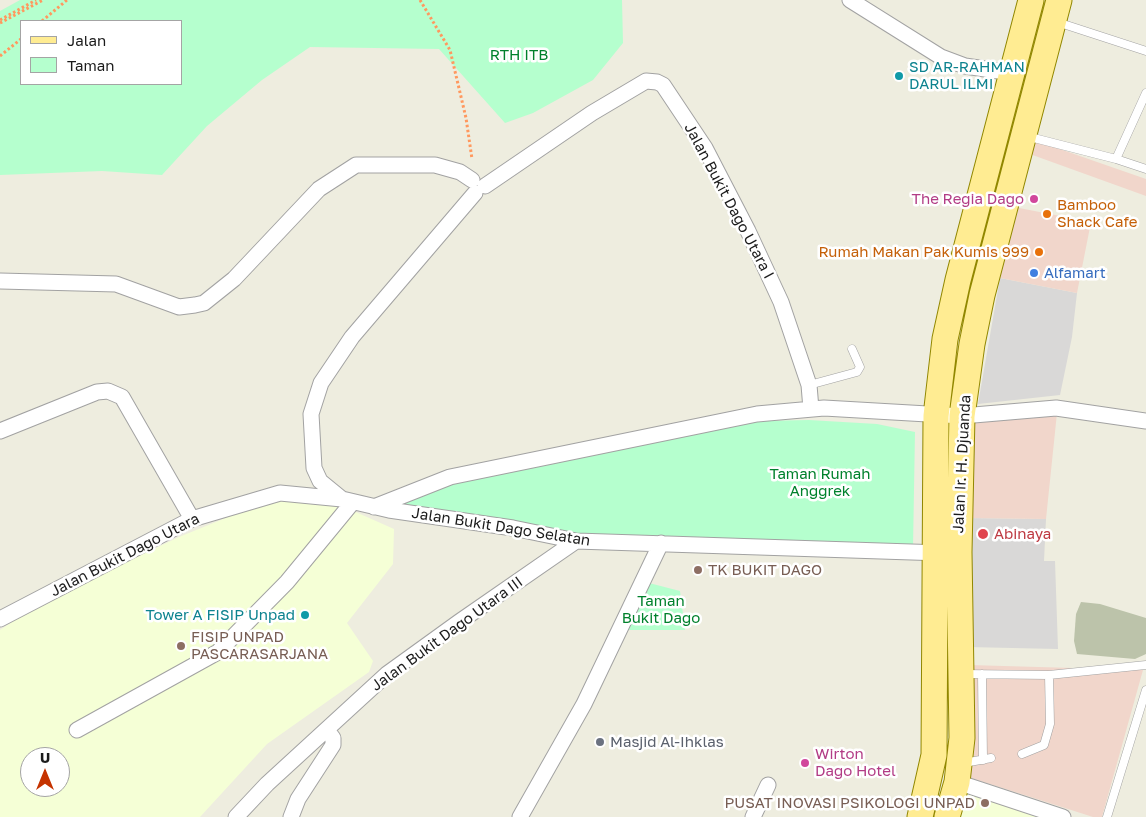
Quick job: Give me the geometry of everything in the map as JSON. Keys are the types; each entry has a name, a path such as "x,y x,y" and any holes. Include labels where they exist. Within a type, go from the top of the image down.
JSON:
{"main road":[{"name":"Jalan Ir. H. Djuanda","path":"947,817 966,769 972,674 947,552 936,416 950,313 1031,0"},
{"name":"Jalan Ir. H. Djuanda","path":"920,817 934,755 947,552 972,344 982,295 1057,10"}],"street":[{"path":"850,0 941,57 965,66 1012,73"},
{"name":"Jalan Bukit Dago Utara I","path":"347,501 320,481 314,468 311,450 311,414 321,383 352,337 476,184 646,81 658,82 669,92 705,148 748,231 781,302 809,385 811,409"},
{"path":"0,281 110,283 124,286 179,308 195,306 204,303 234,279 319,189 356,165 435,165 460,172 476,184"},
{"path":"0,431 97,392 108,391 122,397 192,519"},
{"path":"374,507 450,477 757,414 811,409 962,416 1056,408 1146,421"},
{"name":"Jalan Bukit Dago Utara","path":"0,619 192,519 280,493 347,501"},
{"path":"77,730 218,652 287,582 347,501"},
{"name":"Jalan Bukit Dago Selatan","path":"347,501 374,507 513,528 576,541 947,552"},
{"name":"Jalan Bukit Dago Utara III","path":"236,817 267,784 387,674 576,541"},
{"path":"520,817 584,704 661,543"},
{"path":"291,817 298,799 334,745 333,738 327,730"},
{"path":"966,769 1063,817"},
{"path":"753,817 768,785"}],"lane":[{"path":"1057,10 1146,51"},
{"path":"1116,159 1146,93"},
{"path":"1025,135 1116,159 1146,169"},
{"path":"809,385 858,372 860,367 852,349"},
{"path":"972,674 1049,675 1146,665"},
{"path":"1022,754 1044,745 1050,724 1049,675"},
{"path":"1107,817 1146,690"},
{"path":"966,769 991,758"}],"path":[{"path":"0,21 36,0"},
{"path":"0,21 43,0"},
{"path":"420,0 450,50 466,118 476,184"},
{"path":"43,20 65,1"},
{"path":"0,56 20,40"}],"shaded area":[{"path":"1028,138 1146,179 1146,196 1027,153"},
{"path":"1014,207 1091,222 1077,293 1000,278"},
{"path":"1000,278 1077,293 1072,337 1060,395 978,404"},
{"path":"1057,413 1046,519 967,518 968,422"},
{"name":"FISIP UNPAD PASCARASARJANA","path":"275,498 331,501 394,529 393,564 347,623 373,661 369,672 267,744 200,817 0,817 0,630 42,602 179,537"},
{"path":"967,518 1046,519 1044,561 1055,561 1058,649 967,647"},
{"path":"1081,602 1100,604 1146,618 1146,654 1135,659 1077,654 1074,641 1076,614"},
{"path":"969,665 1143,670 1102,817 1093,817 968,777"},
{"name":"PUSAT INOVASI PSIKOLOGI UNPAD","path":"965,789 1052,817 956,817"}],"green space":[{"name":"RTH ITB","path":"20,0 622,0 623,43 593,80 533,113 505,123 439,49 310,47 262,80 207,126 162,175 102,171 0,175 0,11"},
{"name":"Taman Rumah Anggrek","path":"809,420 877,424 915,432 913,548 579,538 400,507 399,501 451,482 759,421"},
{"name":"Taman Bukit Dago","path":"649,583 680,591 685,630 628,630"}],"place":[{"name":"SD AR-RAHMAN DARUL ILMI","path":"899,76"},
{"name":"The Regia Dago","path":"1034,199"},
{"name":"Bamboo Shack Cafe","path":"1047,214"},
{"name":"Rumah Makan Pak Kumis 999","path":"1039,252"},
{"name":"Alfamart","path":"1034,273"},
{"name":"Abinaya","path":"983,534"},
{"name":"TK BUKIT DAGO","path":"698,570"},
{"name":"Tower A FISIP Unpad","path":"305,615"},
{"name":"FISIP UNPAD PASCARASARJANA","path":"181,646"},
{"name":"Masjid Al-Ihklas","path":"600,742"},
{"name":"Wirton Dago Hotel","path":"805,763"},
{"name":"PUSAT INOVASI PSIKOLOGI UNPAD","path":"985,803"}]}
